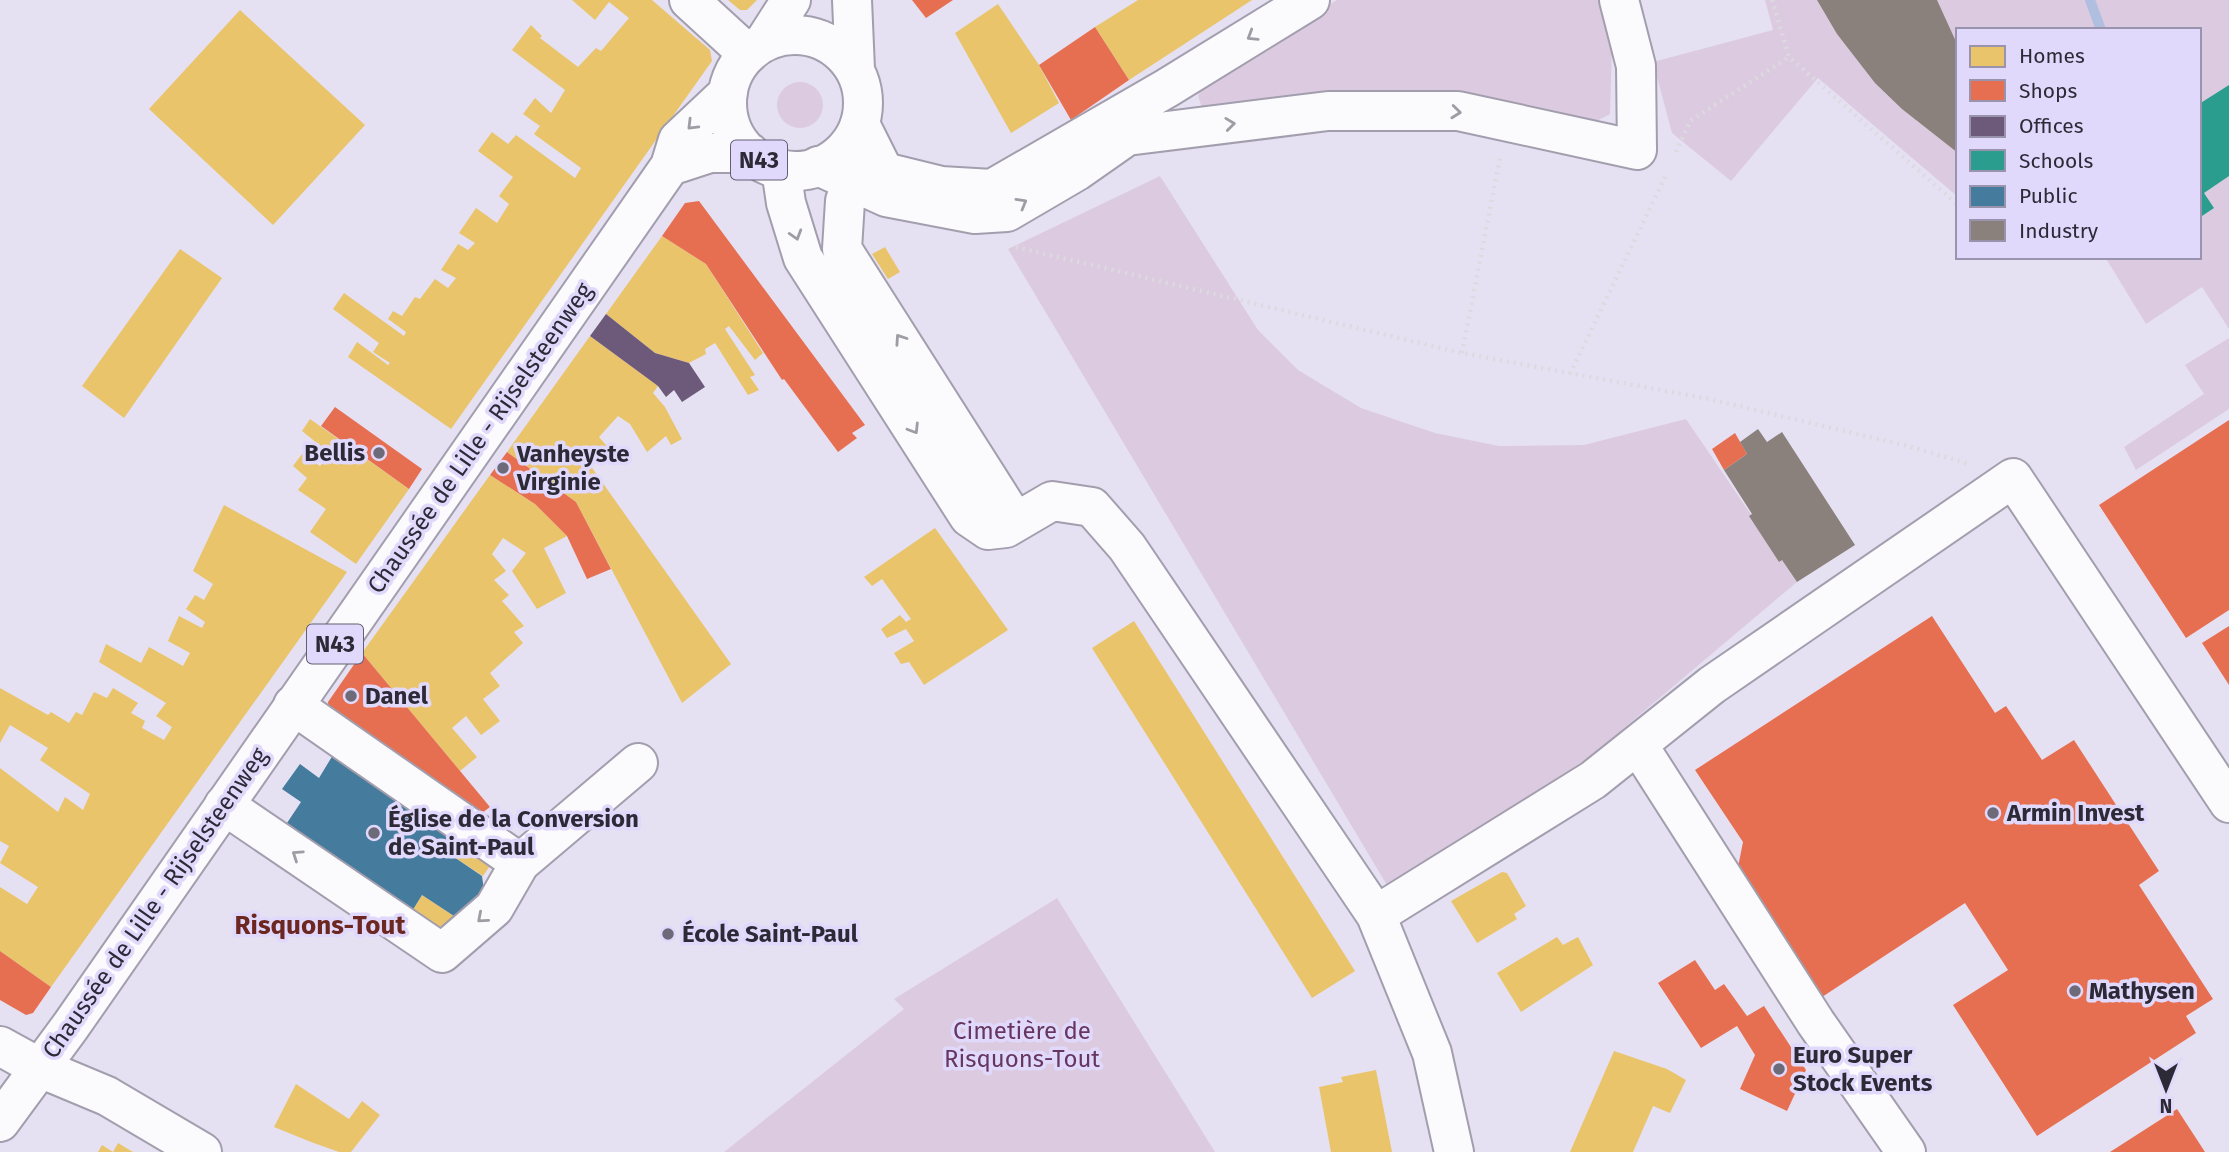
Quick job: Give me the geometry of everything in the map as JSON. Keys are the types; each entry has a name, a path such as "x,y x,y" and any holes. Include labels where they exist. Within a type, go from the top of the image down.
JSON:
{"street":[{"path":"689,0 756,48 789,35 815,37 838,50 855,69"},
{"name":"N43","path":"783,163 741,144 729,120 728,93 734,72 756,48 791,0"},
{"path":"852,0 855,69 863,96 855,133 851,183 845,201 842,249 1015,521"},
{"path":"855,133 884,172 941,186 992,189 1167,88 1310,0"},
{"path":"1454,1152 1432,1053 1376,915 1127,548 1092,507 1052,501 1006,528 988,530 969,517 803,258 786,202 783,163 851,183 886,197 975,214 1007,212 1077,171 1127,136 1328,111 1458,111 1637,150 1636,66 1619,0"},
{"path":"1167,88 1164,102 1169,121 1180,130"},
{"name":"Chaussée de Lille - Rijselsteenweg","path":"0,1122 670,166 678,140 728,93"},
{"name":"N43","path":"670,166 710,153 783,163 836,157 855,133"},
{"path":"1376,915 1593,780 1712,685 2013,478 2229,803"},
{"path":"293,705 520,863"},
{"path":"1638,745 1816,1023 1906,1152"},
{"path":"224,805 442,953 494,908 520,863 638,763"},
{"path":"0,1045 40,1068 107,1096 202,1152"}],"path":[{"path":"1772,0 1789,57 1956,203"},
{"path":"1675,154 1690,121 1789,57"},
{"path":"1462,353 1507,123"},
{"path":"1570,374 1670,166"},
{"path":"996,212 999,233 1017,248 1462,353 1709,399 1908,446 2013,478"}],"green space":[{"path":"1337,0 1599,0 1612,48 1610,114 1591,124 1203,112 1198,95 1213,77"},
{"path":"1765,0 2229,0 2229,329 2202,287 2146,324 2106,259 2201,259 2201,28 1956,28 1956,195 1818,78 1731,181 1672,133 1653,62 1773,30"},
{"path":"800,82 817,88 823,105 817,122 800,128 783,122 777,105 783,88"},
{"path":"1160,176 1258,330 1298,370 1361,408 1435,433 1499,446 1584,445 1686,419 1797,582 1591,756 1391,892 1008,249"},
{"path":"2229,338 2229,409 2136,470 2124,447 2204,394 2185,365"},
{"name":"Cimetière de Risquons-Tout","path":"1057,898 1215,1152 724,1152 904,1009 894,999"}],"building: Homes":[{"path":"572,0 652,0 710,50 712,61 451,429 348,357 357,342 388,365 390,363 373,352 379,343 333,309 344,293 404,336 406,332 388,319 393,311 402,316 415,297 420,299 435,279 448,288 456,278 441,270 458,244 468,250 475,243 459,233 476,208 497,223 509,204 499,196 513,177 478,151 492,132 508,144 516,135 575,178 581,168 534,134 540,126 523,114 535,98 551,113 565,90 512,50 531,25 542,36 540,38 578,67 596,48 601,51 629,18 609,2 595,20"},
{"path":"728,0 757,0 747,10 740,10"},
{"path":"1138,0 1252,0 1129,80 1095,27"},
{"path":"998,4 1039,65 1059,103 1011,133 955,33"},
{"path":"240,10 365,125 273,225 149,109"},
{"path":"662,236 706,264 763,353 755,360 729,326 725,329 755,375 750,377 759,390 748,395 715,343 705,349 706,354 689,363 655,353 606,314"},
{"path":"885,247 900,272 888,279 872,254"},
{"path":"180,249 222,278 124,418 82,386"},
{"path":"590,336 658,386 653,393 665,407 682,439 671,445 666,436 647,452 630,424 618,416 599,437 612,452 590,465 731,664 682,703 576,502 507,452"},
{"path":"310,419 409,489 356,564 310,532 326,509 298,490 307,478 293,466 302,454 320,466 326,459 334,464 338,460 302,431"},
{"path":"490,475 535,504 567,536 544,548 566,593 537,609 512,571 526,553 503,538 492,554 506,571 494,580 509,595 502,601 524,626 514,632 523,643 490,673 500,686 483,699 500,721 481,735 466,716 452,728 477,757 460,771 362,653"},
{"path":"224,505 347,572 51,987 0,951 0,887 27,904 38,887 0,863 9,846 0,841 0,768 58,812 65,797 83,810 90,794 40,760 48,748 10,725 0,743 0,688 48,715 51,712 69,723 76,712 82,715 94,692 107,698 113,688 138,703 131,713 145,721 142,728 164,740 172,727 156,716 166,703 99,662 106,644 141,663 149,647 183,666 190,653 168,641 179,616 202,628 205,622 186,609 195,595 204,600 213,584 193,571"},
{"path":"935,528 1008,630 924,685 909,662 901,664 894,653 914,641 906,629 887,638 881,629 900,615 906,622 911,619 882,579 872,586 864,577"},
{"path":"1134,621 1355,971 1312,998 1092,648"},
{"path":"464,835 496,857 483,876 451,855"},
{"path":"1502,872 1507,873 1526,906 1514,914 1517,919 1477,943 1451,901"},
{"path":"422,895 454,916 440,936 409,916"},
{"path":"1557,937 1563,945 1578,937 1593,965 1521,1012 1497,973"},
{"path":"1614,1051 1667,1069 1686,1080 1670,1113 1653,1106 1633,1152 1570,1152"},
{"path":"1376,1070 1392,1152 1331,1152 1319,1087 1343,1082 1341,1077"},
{"path":"296,1084 349,1119 362,1101 380,1115 351,1152 339,1152 311,1142 274,1127"},
{"path":"118,1143 133,1152 113,1152"},
{"path":"102,1145 113,1152 98,1152"}],"building: Shops":[{"path":"912,0 953,0 926,18"},
{"path":"1095,27 1129,80 1071,120 1039,65"},
{"path":"699,201 865,425 852,433 857,438 838,452 784,379 782,380 706,264 662,236 685,203"},
{"path":"335,407 422,469 409,489 321,426"},
{"path":"2229,420 2229,610 2186,638 2099,505"},
{"path":"1735,433 1747,454 1724,470 1712,449"},
{"path":"507,452 576,502 611,569 587,579 567,536 535,504 490,475"},
{"path":"1932,616 1995,713 2006,706 2042,760 2074,740 2159,871 2139,885 2213,999 2186,1016 2196,1033 2037,1136 1953,1005 2008,970 1965,903 1819,999 1737,872 1743,842 1695,770"},
{"path":"2229,626 2229,685 2202,643"},
{"path":"362,653 490,807 478,816 329,714 328,702"},
{"path":"0,951 51,987 33,1013 26,1015 0,1000"},
{"path":"1695,960 1715,990 1724,984 1747,1016 1764,1006 1806,1070 1787,1111 1740,1089 1755,1055 1737,1026 1701,1048 1658,983"},
{"path":"2177,1109 2205,1152 2110,1152"}],"building: Offices":[{"path":"606,314 655,353 689,363 705,387 682,402 674,390 666,397 658,386 590,336"}],"building: Schools":[{"path":"2229,85 2229,176 2204,193 2214,208 2201,217 2201,103"}],"building: Public":[{"name":"Église de la Conversion de Saint-Paul","path":"336,750 465,834 451,855 482,876 485,897 475,913 454,916 422,895 409,916 283,829 301,802 282,789 300,764 319,778"}],"building: Industry":[{"path":"1817,0 1937,0 1956,42 1956,151 1902,109 1875,83 1837,34"},
{"path":"1758,429 1767,442 1782,432 1855,545 1797,582 1782,560 1779,562 1749,516 1752,514 1724,470 1747,454 1740,442"}],"waterway":[{"path":"2090,0 2100,28"}],"place":[{"name":"Bellis","path":"379,453"},
{"name":"Vanheyste Virginie","path":"503,468"},
{"name":"Danel","path":"351,696"},
{"name":"Armin Invest","path":"1993,813"},
{"name":"Église de la Conversion de Saint-Paul","path":"374,833"},
{"name":"École Saint-Paul","path":"668,934"},
{"name":"Mathysen","path":"2075,991"},
{"name":"Euro Super Stock Events","path":"1779,1069"}],"district":[{"name":"Risquons-Tout","path":"320,925"}]}
